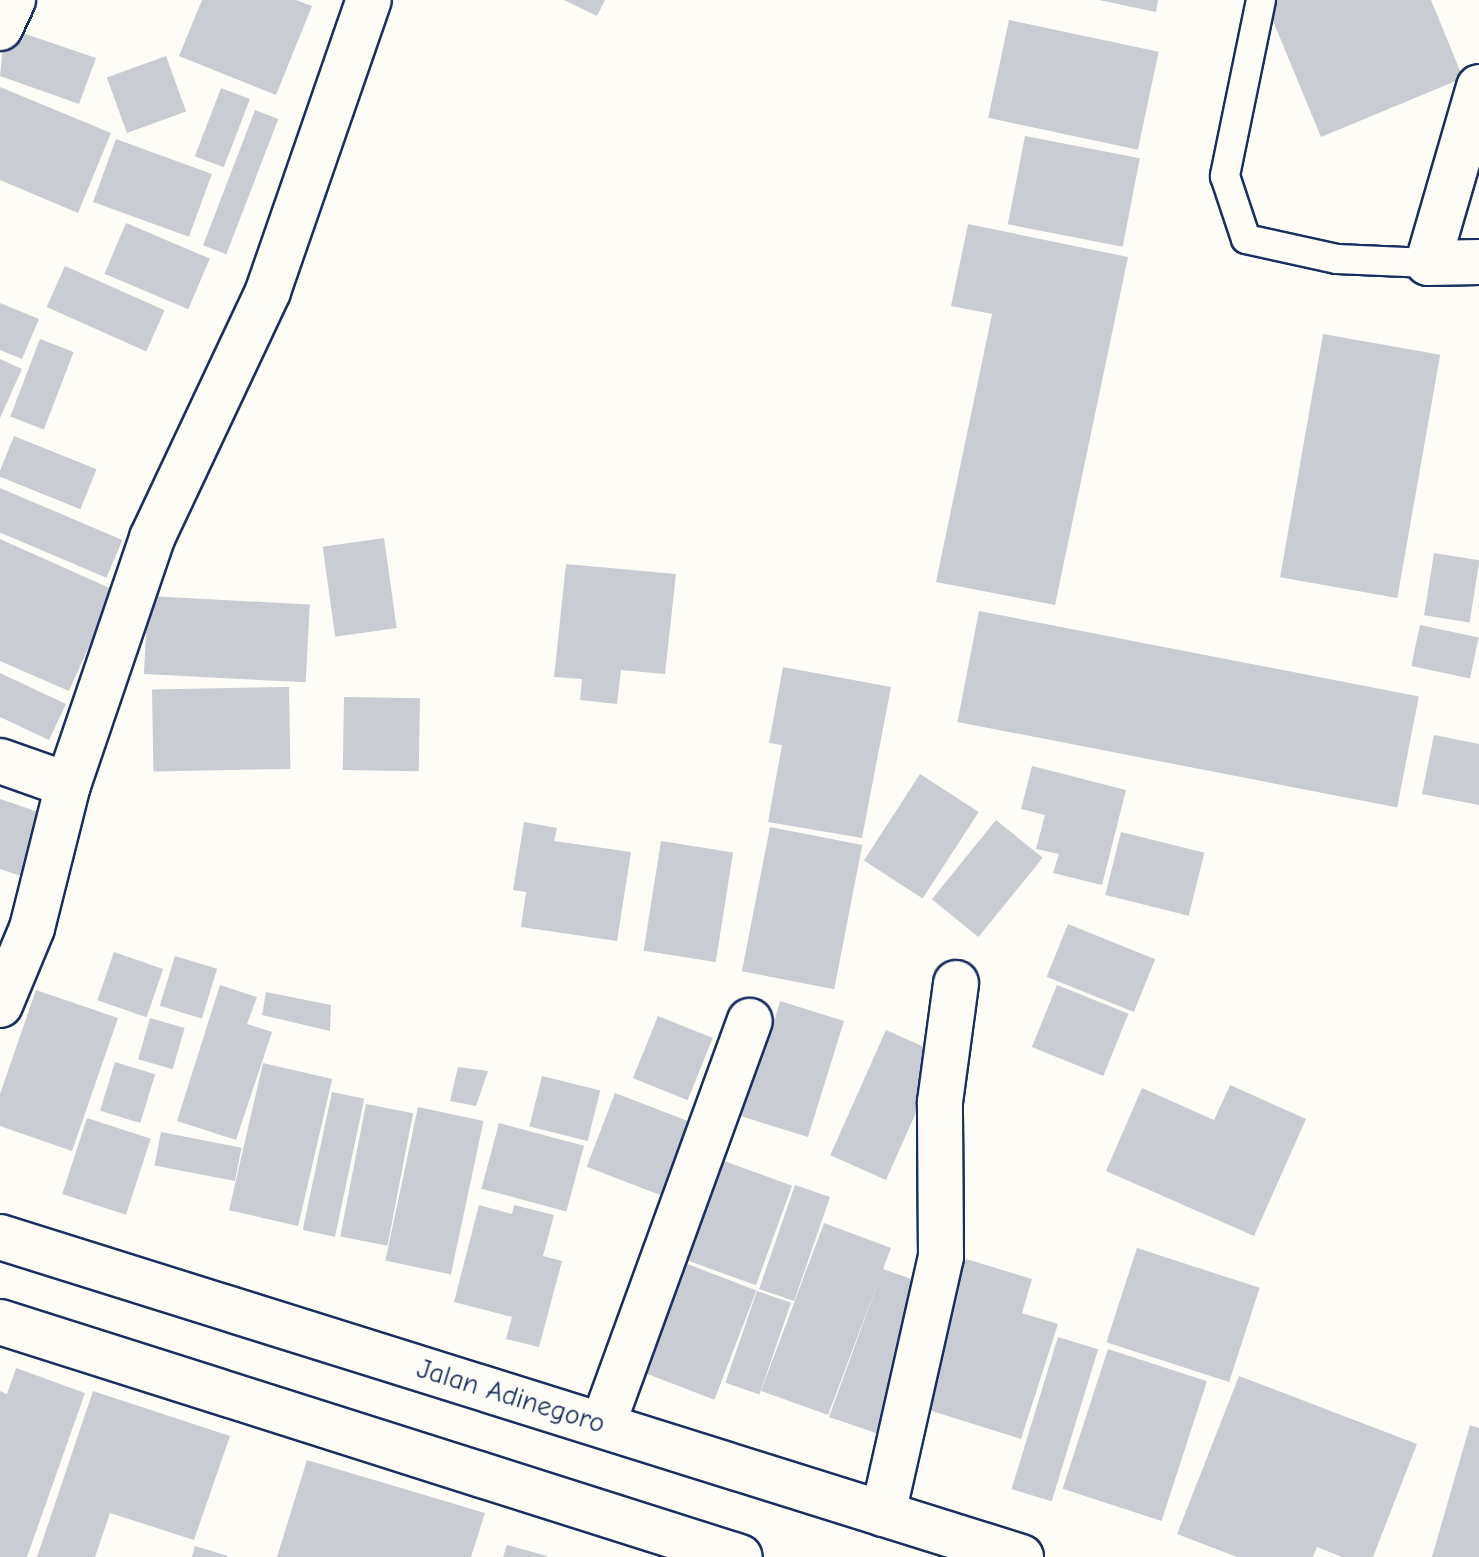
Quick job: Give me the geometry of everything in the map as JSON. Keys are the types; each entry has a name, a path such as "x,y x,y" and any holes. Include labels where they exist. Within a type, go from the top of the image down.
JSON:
{"main road":[{"path":"0,28 13,0"},
{"path":"0,1005 32,928 68,785 152,538 268,291 369,0"},
{"path":"1479,87 1428,263 1479,262"},
{"path":"0,761 68,785"},
{"path":"883,1514 941,1257 940,1102 956,983"},
{"path":"603,1424 750,1021"},
{"name":"Jalan Adinegoro","path":"0,1237 1021,1557"},
{"path":"0,1322 740,1557"}],"lane":[{"path":"1261,0 1225,176 1246,239 1337,259 1428,263"}],"building":[{"path":"202,0 296,0 312,6 276,95 179,56"},
{"path":"564,0 605,0 597,16"},
{"path":"1099,0 1158,0 1156,12"},
{"path":"1277,0 1431,0 1463,78 1321,137 1266,4"},
{"path":"1009,20 1159,52 1138,150 988,118"},
{"path":"5,27 96,58 79,104 0,76"},
{"path":"166,56 186,111 127,133 107,78"},
{"path":"0,87 111,133 78,213 0,180"},
{"path":"221,88 250,99 224,167 195,156"},
{"path":"255,110 278,119 226,254 203,245"},
{"path":"1025,136 1140,158 1123,247 1008,224"},
{"path":"116,139 212,174 189,237 93,202"},
{"path":"126,223 210,259 188,309 105,274"},
{"path":"968,224 1128,257 1055,605 936,582 992,314 951,306"},
{"path":"65,266 165,310 146,351 47,307"},
{"path":"0,303 39,319 22,359 0,350"},
{"path":"1323,334 1440,355 1397,598 1280,577"},
{"path":"40,339 74,352 44,429 10,416"},
{"path":"0,359 22,369 0,418"},
{"path":"14,436 97,469 80,509 0,477"},
{"path":"0,488 122,540 106,578 0,533"},
{"path":"384,538 397,628 335,637 323,547"},
{"path":"0,539 114,590 69,691 0,661"},
{"path":"1434,553 1479,560 1470,622 1424,615"},
{"path":"566,564 676,574 665,674 621,670 617,704 580,700 582,679 554,677"},
{"path":"148,596 310,604 306,682 144,674"},
{"path":"979,611 1419,696 1397,807 957,722"},
{"path":"1420,625 1479,637 1470,679 1411,666"},
{"path":"783,667 891,687 862,838 768,822 782,745 769,743"},
{"path":"0,673 66,704 49,740 0,717"},
{"path":"289,687 290,769 153,771 152,689"},
{"path":"344,697 420,698 419,771 343,770"},
{"path":"1434,735 1479,744 1479,805 1422,794"},
{"path":"1032,766 1126,790 1102,885 1053,873 1059,854 1036,849 1045,815 1021,809"},
{"path":"920,774 979,812 923,899 864,860"},
{"path":"0,799 44,814 24,877 0,869"},
{"path":"996,820 1043,858 978,937 932,899"},
{"path":"524,822 557,828 554,841 631,852 617,941 521,927 526,892 513,890"},
{"path":"770,827 862,845 834,989 742,971"},
{"path":"1121,832 1204,853 1189,916 1105,895"},
{"path":"661,841 733,852 716,962 644,951"},
{"path":"1068,924 1155,959 1134,1012 1047,977"},
{"path":"114,952 163,969 147,1017 97,1000"},
{"path":"175,956 217,969 202,1019 160,1006"},
{"path":"220,985 257,997 247,1024 272,1032 236,1140 177,1121"},
{"path":"1057,985 1128,1014 1103,1076 1032,1047"},
{"path":"36,990 118,1018 72,1151 0,1126 0,1094"},
{"path":"266,992 331,1005 330,1031 262,1015"},
{"path":"780,1001 844,1021 808,1137 728,1112 758,1014 775,1019"},
{"path":"658,1016 713,1038 688,1100 633,1078"},
{"path":"150,1018 185,1028 173,1069 138,1059"},
{"path":"886,1030 942,1055 886,1180 830,1155"},
{"path":"115,1062 155,1074 140,1123 100,1111"},
{"path":"263,1063 332,1079 298,1226 229,1210"},
{"path":"458,1067 488,1071 476,1106 450,1101"},
{"path":"542,1076 600,1091 588,1141 529,1126"},
{"path":"1230,1085 1306,1119 1254,1236 1106,1171 1142,1088 1214,1120"},
{"path":"332,1092 364,1099 335,1237 303,1230"},
{"path":"615,1093 696,1124 668,1198 587,1167"},
{"path":"366,1104 413,1113 387,1246 340,1237"},
{"path":"418,1107 484,1121 451,1274 385,1261"},
{"path":"87,1118 151,1139 126,1215 62,1194"},
{"path":"499,1123 584,1146 566,1211 481,1189"},
{"path":"161,1132 241,1148 235,1181 155,1165"},
{"path":"716,1158 792,1186 756,1285 680,1258"},
{"path":"795,1185 830,1197 794,1301 759,1289"},
{"path":"479,1205 512,1214 514,1205 554,1215 543,1256 562,1261 539,1347 506,1339 512,1317 454,1302"},
{"path":"824,1223 891,1248 883,1269 931,1286 876,1433 829,1417 881,1274 828,1415 761,1391"},
{"path":"1137,1248 1260,1288 1229,1382 1106,1342"},
{"path":"966,1259 1032,1279 1022,1313 1058,1324 1021,1439 919,1407"},
{"path":"677,1260 756,1290 714,1400 635,1369"},
{"path":"757,1291 791,1303 759,1394 725,1383"},
{"path":"1058,1337 1098,1349 1052,1501 1012,1489"},
{"path":"1108,1349 1207,1381 1161,1521 1063,1489"},
{"path":"16,1368 85,1393 27,1557 0,1557 0,1391 7,1394"},
{"path":"1239,1376 1417,1444 1373,1557 1342,1557 1317,1547 1313,1557 1237,1557 1177,1534"},
{"path":"93,1391 230,1436 194,1540 110,1513 95,1557 37,1557"},
{"path":"1470,1425 1479,1428 1479,1557 1432,1557"},
{"path":"307,1460 485,1513 471,1557 277,1557"},
{"path":"507,1545 547,1556 547,1557 503,1557"},
{"path":"195,1546 228,1556 192,1557"}]}
